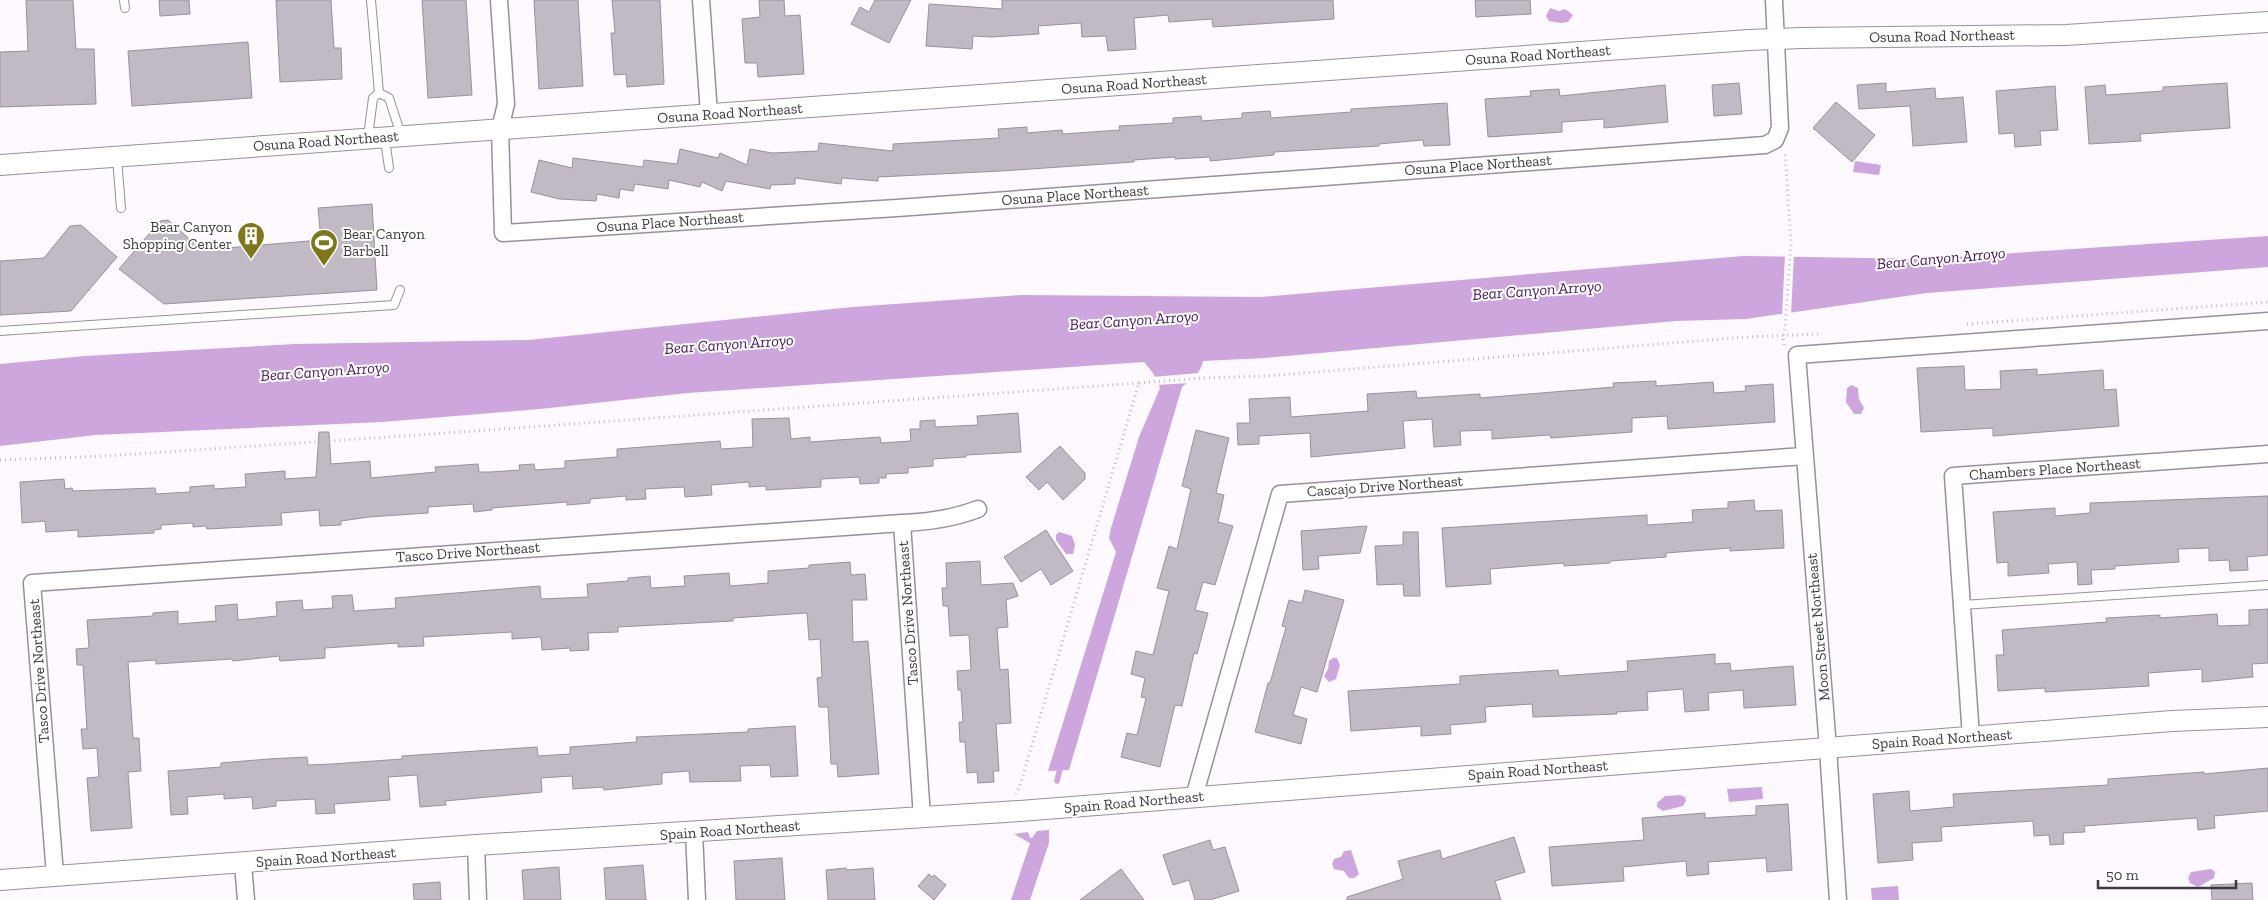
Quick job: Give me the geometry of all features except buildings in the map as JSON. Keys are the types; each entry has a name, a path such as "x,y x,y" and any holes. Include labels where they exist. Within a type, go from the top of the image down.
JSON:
{"street":[{"name":"Osuna Place Northeast","path":"499,0 506,104 500,129 500,182 503,233 897,208 1765,145 1775,140"},
{"path":"701,0 709,114"},
{"path":"1774,0 1781,114 1780,128 1775,140"},
{"name":"Osuna Road Northeast","path":"0,165 1776,39 2066,35 2268,22"},
{"name":"Moon Street Northeast","path":"1838,900 1797,355 2268,321"},
{"name":"Chambers Place Northeast","path":"1971,737 1953,476 2268,454"},
{"name":"Cascajo Drive Northeast","path":"1194,797 1280,494 1804,456"},
{"path":"902,523 933,522 955,518 978,509"},
{"name":"Tasco Drive Northeast","path":"55,875 32,583 902,523 922,817"},
{"name":"Spain Road Northeast","path":"0,880 476,846 1013,812 2172,721 2268,717"},
{"path":"694,832 698,900"},
{"path":"476,846 478,900"},
{"path":"243,864 246,900"}],"lane":[{"path":"371,0 379,93"},
{"path":"379,93 388,98 385,137"},
{"path":"379,93 373,98 385,137 389,168"},
{"path":"117,156 121,208"},
{"path":"0,331 394,305 400,290"},
{"path":"1962,605 2268,585"}],"path":[{"path":"1775,140 1786,154 1786,189 1791,244 1785,328"},
{"path":"1966,324 2268,302"},
{"path":"0,460 105,456 419,435 1200,378 1266,376 1745,337 1829,334"},
{"path":"1013,812 1138,383"}],"water":[{"path":"1550,8 1559,11 1565,9 1573,15 1568,22 1549,21 1546,16"},
{"path":"1855,161 1881,165 1879,175 1853,172"},
{"name":"Bear Canyon Arroyo","path":"2268,236 2268,267 1927,293 1746,319 1676,321 1265,358 1203,361 1198,373 1182,387 1069,770 1048,771 1116,552 1109,538 1111,528 1139,437 1160,388 1153,373 1144,362 688,393 540,409 382,422 96,435 0,446 0,364 85,356 295,344 528,340 852,307 1021,295 1260,297 1743,256 1926,259"},
{"path":"1851,385 1858,388 1859,399 1864,408 1861,414 1854,414 1846,402 1847,388"},
{"path":"1059,532 1072,536 1075,545 1073,554 1066,554 1056,540 1056,535"},
{"path":"1337,658 1340,665 1336,679 1329,682 1324,676 1328,669 1329,661"},
{"path":"1762,787 1763,799 1729,802 1727,789"},
{"path":"1680,795 1685,797 1686,801 1683,806 1663,811 1657,807 1657,803 1665,796"},
{"path":"1049,830 1049,843 1030,900 1011,900 1030,843 1014,834 1028,832 1030,838 1032,838 1037,831"},
{"path":"1351,850 1359,874 1354,878 1349,878 1344,871 1334,869 1332,864 1334,859 1341,857 1344,851"},
{"path":"2211,869 2215,872 2214,878 2198,887 2190,883 2188,878 2191,872"},
{"path":"1898,886 1899,900 1872,900 1871,888"}],"pier":[{"path":"1785,254 1794,254 1791,315 1782,317"},
{"path":"1199,373 1198,377 1191,383 1156,385 1152,377"}],"waterway":[{"path":"1057,781 1061,764"}],"place":[{"name":"Bear Canyon Shopping Center","path":"251,260"},
{"name":"Bear Canyon Barbell","path":"324,267"}]}
